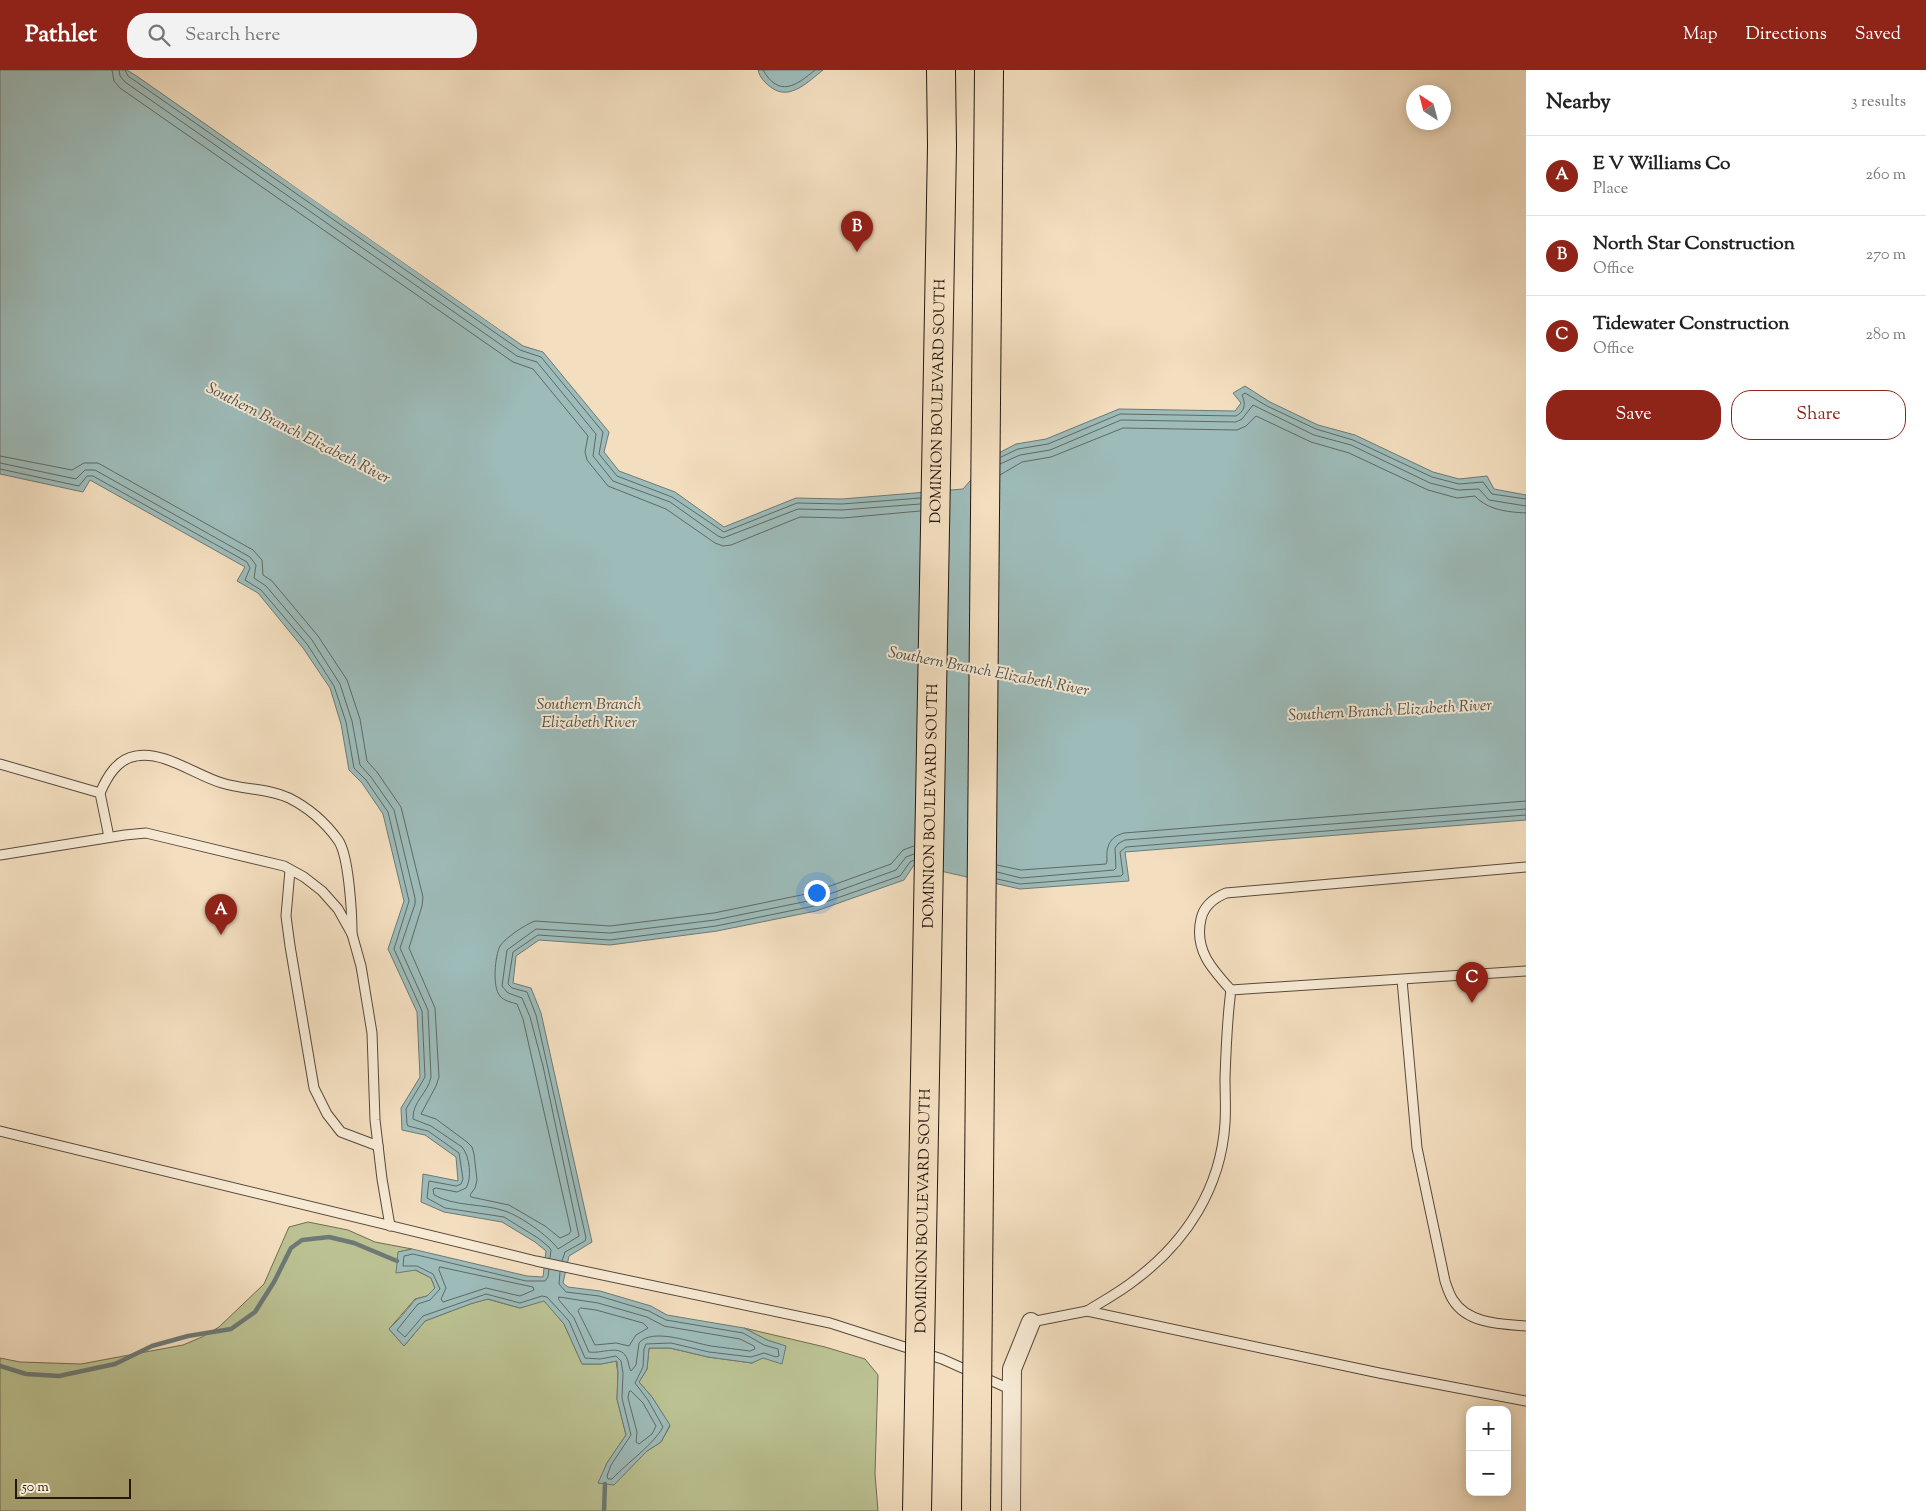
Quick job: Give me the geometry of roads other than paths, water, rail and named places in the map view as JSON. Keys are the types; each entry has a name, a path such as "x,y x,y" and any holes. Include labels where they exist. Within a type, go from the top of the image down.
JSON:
{"highway":[{"name":"DOMINION BOULEVARD SOUTH","path":"918,1511 942,156 941,70"},
{"path":"976,1511 989,70"}],"street":[{"path":"1011,1511 1012,1369 1031,1322"}],"lane":[{"path":"109,837 100,793 107,777 117,766 136,756 155,757 180,765 223,784 256,788 288,798 315,814 340,842 352,904 352,934"},
{"path":"0,764 100,793"},
{"path":"0,855 109,837 146,833 284,866 304,877 322,891 338,909 352,934 361,966 372,1033 375,1120 390,1226"},
{"path":"1031,1322 1087,1311 1134,1281 1154,1265 1192,1223 1208,1193 1218,1164 1225,1124 1227,1029 1231,990 1213,970 1201,948 1199,940 1198,932 1202,913 1214,898 1226,893 1526,868"},
{"path":"290,870 287,923 314,1088 327,1114 341,1132 378,1146"},
{"path":"1231,990 1526,971"},
{"path":"1402,980 1417,1148 1445,1281 1453,1300 1464,1312 1480,1320 1526,1326"},
{"path":"0,1132 536,1261 830,1323 942,1359 1012,1390"},
{"path":"1087,1311 1379,1373 1526,1401"}],"water":[{"name":"Southern Branch Elizabeth River","path":"0,70 127,70 523,346 543,352 609,432 604,452 619,471 675,492 724,527 796,498 842,499 963,489 991,457 1016,444 1046,439 1119,409 1235,411 1241,403 1233,393 1245,386 1270,402 1318,425 1355,435 1433,472 1459,479 1487,476 1494,489 1526,495 1526,820 1125,852 1129,881 1020,889 914,865 904,880 816,911 717,931 610,945 539,940 516,956 513,983 531,988 541,1013 592,1242 569,1256 563,1283 568,1287 600,1291 651,1306 667,1315 744,1328 767,1340 786,1346 782,1364 763,1358 752,1363 708,1357 670,1348 649,1348 647,1369 639,1382 652,1397 670,1425 661,1442 647,1451 614,1485 598,1483 607,1463 626,1435 617,1399 617,1361 601,1364 582,1364 564,1324 544,1301 520,1308 488,1299 470,1304 425,1321 404,1346 389,1329 416,1299 427,1296 435,1288 431,1278 416,1270 396,1273 398,1252 412,1249 527,1276 543,1277 546,1251 502,1222 444,1212 421,1202 423,1174 458,1181 456,1157 425,1135 402,1130 401,1108 420,1077 417,1012 388,949 404,901 383,814 362,783 349,770 341,724 330,688 303,648 258,593 237,581 245,567 90,480 83,492 0,474"},
{"path":"758,70 823,70 799,88 786,92 769,86 761,78"}],"waterway":[{"path":"0,1366 26,1374 59,1376 115,1364 152,1346 188,1336 231,1329 255,1312 274,1282 291,1248 302,1240 329,1237 354,1243 397,1261"},
{"path":"604,1511 605,1484"}],"place":[{"name":"North Star Construction","path":"857,252"},
{"name":"E V Williams Co","path":"221,935"},
{"name":"Tidewater Construction","path":"1472,1003"}]}
